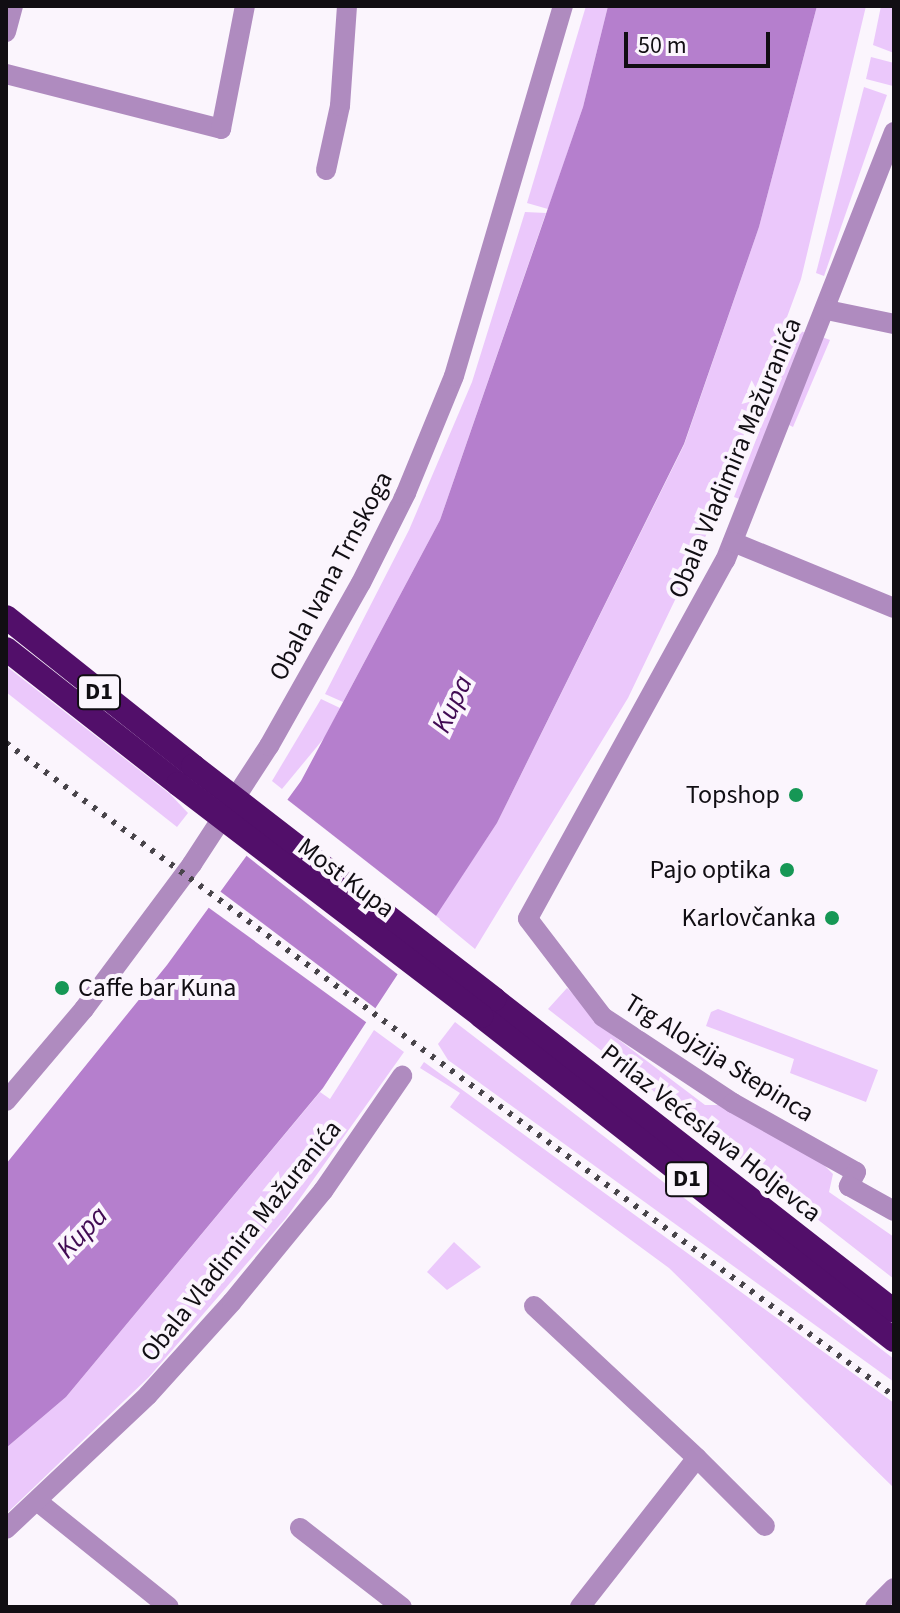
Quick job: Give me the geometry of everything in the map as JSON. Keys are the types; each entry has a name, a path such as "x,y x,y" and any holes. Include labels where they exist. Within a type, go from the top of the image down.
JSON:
{"highway":[{"name":"D1","path":"6,617 185,775"},
{"name":"D1","path":"6,649 185,775"},
{"name":"Most Kupa","path":"185,775 488,1008"},
{"name":"Prilaz Većeslava Holjevca","path":"488,1008 894,1311"},
{"name":"Prilaz Većeslava Holjevca","path":"488,1008 894,1340"}],"street":[{"path":"6,32 13,6"},
{"path":"6,74 221,129 245,6"},
{"path":"326,170 340,106 347,6"},
{"name":"Obala Ivana Trnskoga","path":"6,1101 84,1009 192,864 269,746 361,583 406,493 454,376 563,6"},
{"name":"Obala Vladimira Mažuranića","path":"528,919 629,744 733,542 827,310 894,132"},
{"path":"827,310 894,324"},
{"path":"733,542 894,608"},
{"name":"Trg Alojzija Stepinca","path":"528,919 603,1017 733,1103 856,1172 849,1186 894,1211"},
{"name":"Obala Vladimira Mažuranića","path":"6,1529 148,1395 232,1302 323,1191 402,1076"},
{"path":"534,1306 765,1526"},
{"path":"580,1607 697,1458"},
{"path":"37,1501 169,1607"},
{"path":"300,1528 402,1607"},
{"path":"875,1607 894,1588"}],"shaded area":[{"path":"586,6 608,6 583,107 548,209 527,203"},
{"path":"817,6 866,6 801,279 709,529 628,698 475,949 435,916 497,823 684,445 759,227"},
{"path":"881,6 894,6 894,53 873,45"},
{"path":"871,57 894,63 893,86 866,79"},
{"path":"864,87 887,95 824,276 816,273"},
{"path":"525,212 546,213 440,520 343,702 325,694 409,530 472,382"},
{"path":"798,330 806,333 742,500 734,497"},
{"path":"822,337 830,340 793,427 787,424"},
{"path":"6,666 170,794 188,813 177,827 6,692"},
{"path":"321,699 340,708 325,737 282,789 272,781"},
{"path":"567,988 596,1015 594,1021 705,1105 725,1105 824,1165 833,1174 829,1192 894,1237 894,1279 548,1009"},
{"path":"718,1009 878,1070 866,1102 790,1073 794,1059 706,1026 711,1012"},
{"path":"455,1022 894,1359 894,1382 448,1060 438,1044"},
{"path":"374,1030 404,1052 286,1218 149,1377 6,1514 6,1448 66,1397 320,1092 330,1099"},
{"path":"424,1062 894,1403 894,1488 669,1268 450,1107 460,1093 420,1068"},
{"path":"454,1242 481,1267 447,1290 427,1272"}],"water":[{"name":"Kupa","path":"608,6 817,6 759,227 684,444 497,823 323,1088 66,1397 6,1448 6,1164 167,965 301,781 440,520 583,107"}],"pier":[{"path":"284,797 440,919 401,977 243,853"},
{"path":"217,889 379,1011 370,1025 205,905"}],"railway":[{"path":"6,743 894,1396"}],"place":[{"name":"Topshop","path":"796,795"},
{"name":"Pajo optika","path":"787,870"},
{"name":"Karlovčanka","path":"832,918"},
{"name":"Caffe bar Kuna","path":"62,988"}]}
